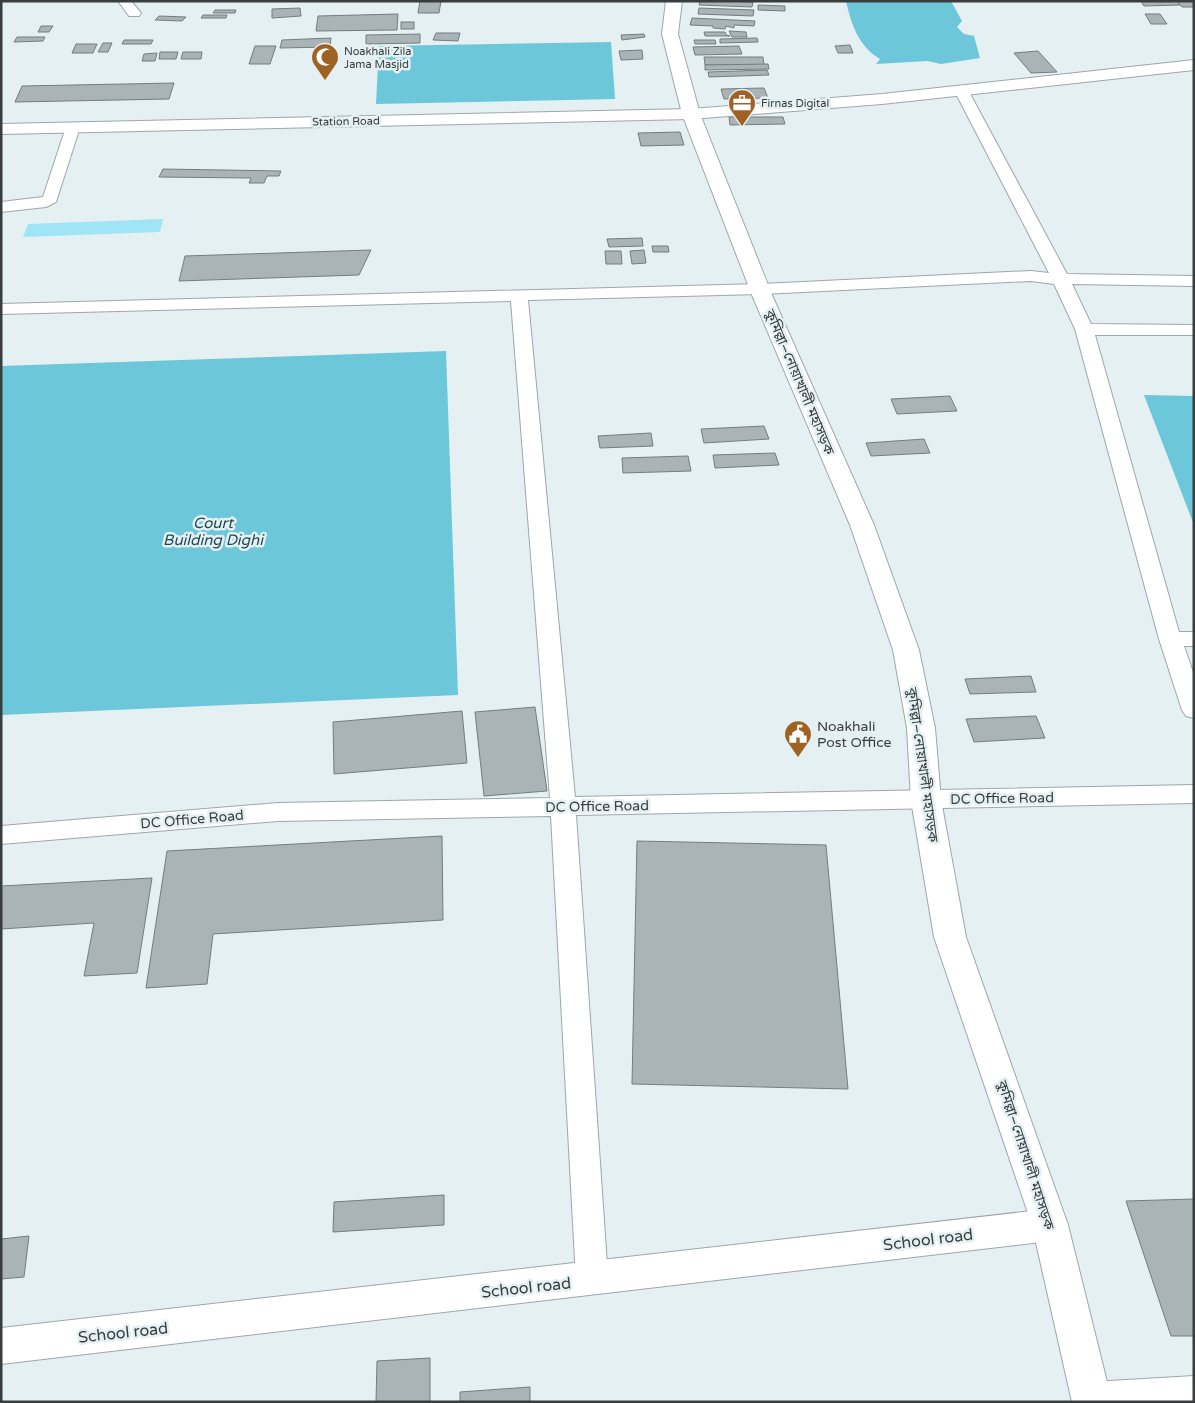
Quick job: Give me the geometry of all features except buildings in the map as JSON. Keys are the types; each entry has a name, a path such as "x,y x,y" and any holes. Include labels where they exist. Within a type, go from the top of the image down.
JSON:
{"main road":[{"name":"কুমিল্লা–নোয়াখালী মহাসড়ক","path":"674,1 670,34 691,114 760,289 862,525 906,650 921,728 926,800 950,937 1050,1225 1092,1401"},
{"name":"Station Road","path":"1,129 691,114 961,90 1194,65"},
{"name":"School road","path":"1,1346 1050,1225"},
{"path":"1092,1401 1194,1395"}],"street":[{"path":"124,1 134,13"},
{"path":"961,90 1061,278 1084,329 1170,639 1194,710"},
{"path":"1,207 40,203 50,199 73,127"},
{"path":"1,308 760,289 1030,276 1194,281"},
{"path":"519,295 563,807 592,1279"},
{"path":"1084,329 1194,330"},
{"path":"1170,639 1194,640"},
{"name":"DC Office Road","path":"1,834 278,812 1194,794"},
{"path":"1,844 26,833"}],"shaded area":[{"path":"163,219 160,232 23,237 28,224"}],"water":[{"path":"846,1 951,1 962,21 957,27 964,34 974,36 980,58 941,64 927,61 876,64 880,59 861,41 850,18"},
{"path":"611,42 615,99 376,104 379,46"},
{"name":"Court Building Dighi","path":"446,351 458,695 1,715 1,366"},
{"path":"1144,395 1194,396 1194,525"}],"place":[{"name":"Noakhali Zila Jama Masjid","path":"325,81"},
{"name":"Firnas Digital","path":"742,127"},
{"name":"Noakhali Post Office","path":"798,758"}]}
